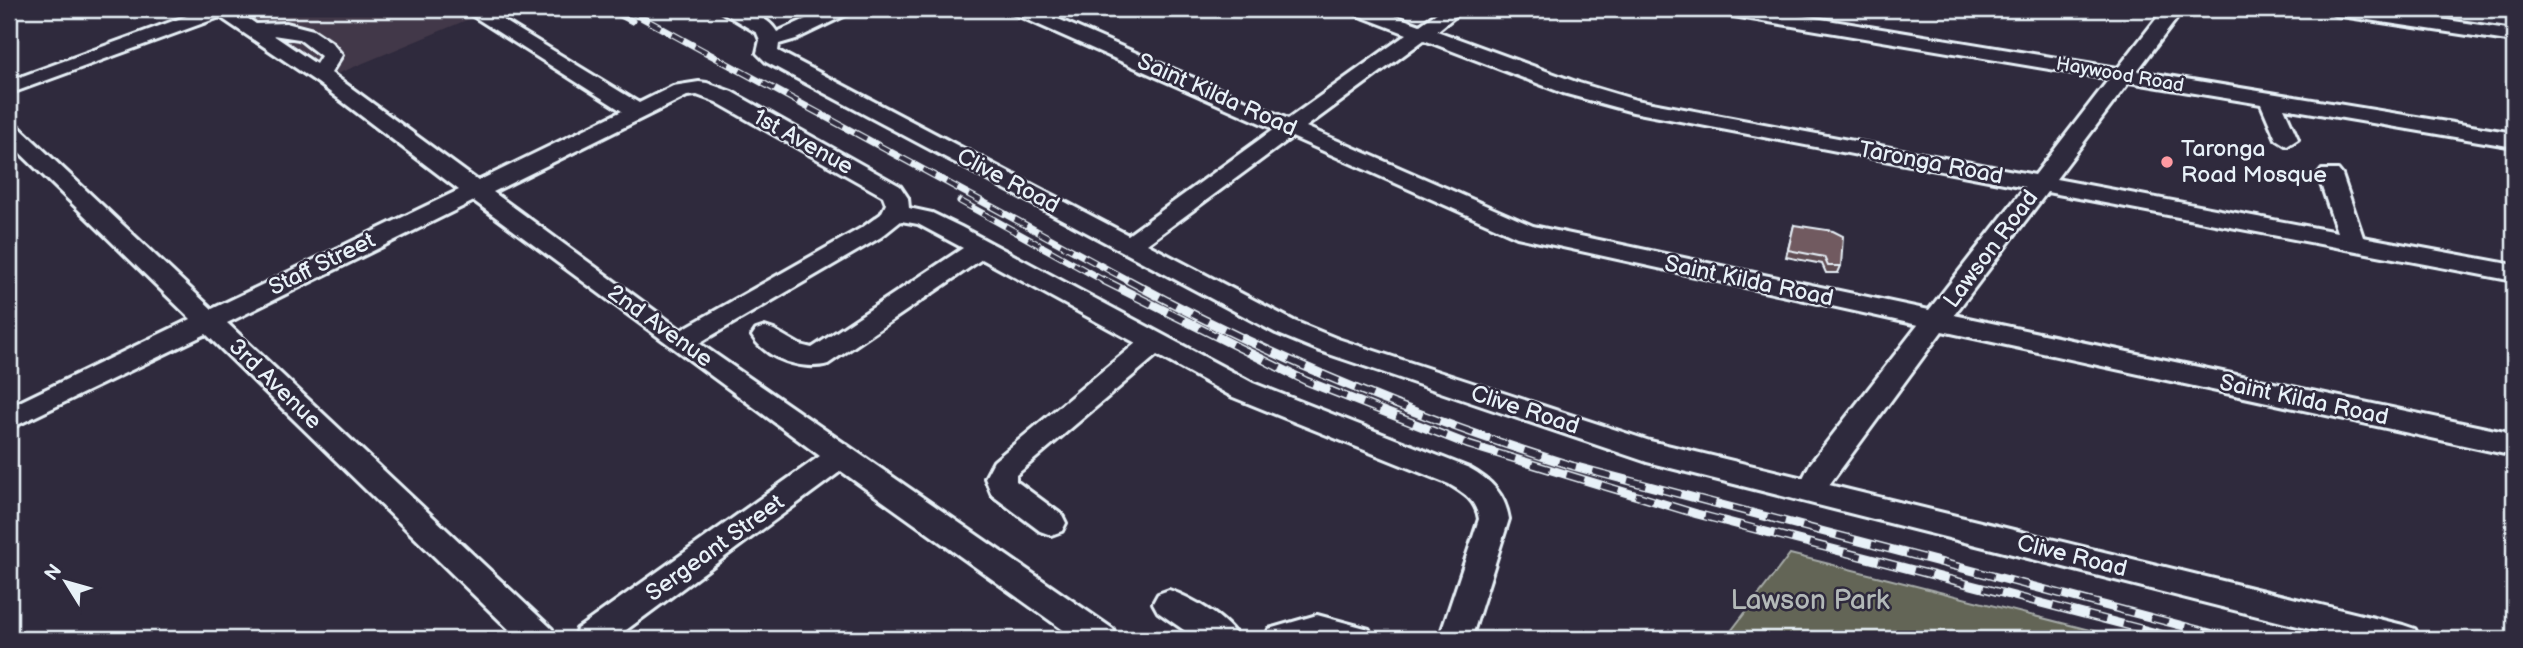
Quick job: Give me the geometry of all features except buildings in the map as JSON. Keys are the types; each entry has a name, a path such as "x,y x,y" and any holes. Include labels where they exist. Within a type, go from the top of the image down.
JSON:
{"street":[{"path":"9,88 222,9"},
{"name":"2nd Avenue","path":"222,9 319,75 476,189 680,342 1101,639"},
{"path":"472,9 635,110"},
{"name":"Clive Road","path":"727,9 764,28 770,40 767,53 773,58 1285,327 1329,345 1647,451 2403,639"},
{"path":"770,40 789,35 843,9"},
{"name":"Saint Kilda Road","path":"1019,9 1526,232 2514,445"},
{"name":"Taronga Road","path":"1359,9 1617,103 2514,273"},
{"path":"1130,245 1454,9"},
{"name":"Haywood Road","path":"1727,9 2514,141"},
{"name":"Lawson Road","path":"1812,491 1820,472 2174,9"},
{"path":"2335,9 2514,36"},
{"name":"1st Avenue","path":"635,110 681,91 699,88 712,92 892,191 898,199 899,208 895,213"},
{"path":"2270,100 2287,139"},
{"name":"Staff Street","path":"9,419 635,110"},
{"name":"3rd Avenue","path":"9,130 540,639"},
{"path":"2330,175 2353,243"},
{"path":"680,342 872,232 895,213 924,218 1154,343 1269,401 1460,476 1480,488 1492,503 1494,519 1455,639"},
{"path":"765,336 793,354 806,358 818,357 981,248"},
{"path":"1051,523 1002,487 1000,478 1004,469 1154,343"},
{"name":"Sergeant Street","path":"589,639 841,456"},
{"path":"1281,639 1317,629 1357,639"}],"lane":[{"path":"1169,603 1222,639"}],"shaded area":[{"path":"222,9 472,9 481,14 325,79"}],"green space":[{"name":"Lawson Park","path":"1790,554 2125,639 1725,639"}],"railway":[{"path":"609,9 632,21"},
{"path":"626,9 1131,282"},
{"path":"960,201 1106,282"},
{"path":"1103,280 1306,381 1469,445 1697,514 2180,639"},
{"path":"1128,280 1236,335 1346,384 1515,448 1573,466 2233,639"}],"place":[{"name":"Taronga Road Mosque","path":"2167,162"}]}
